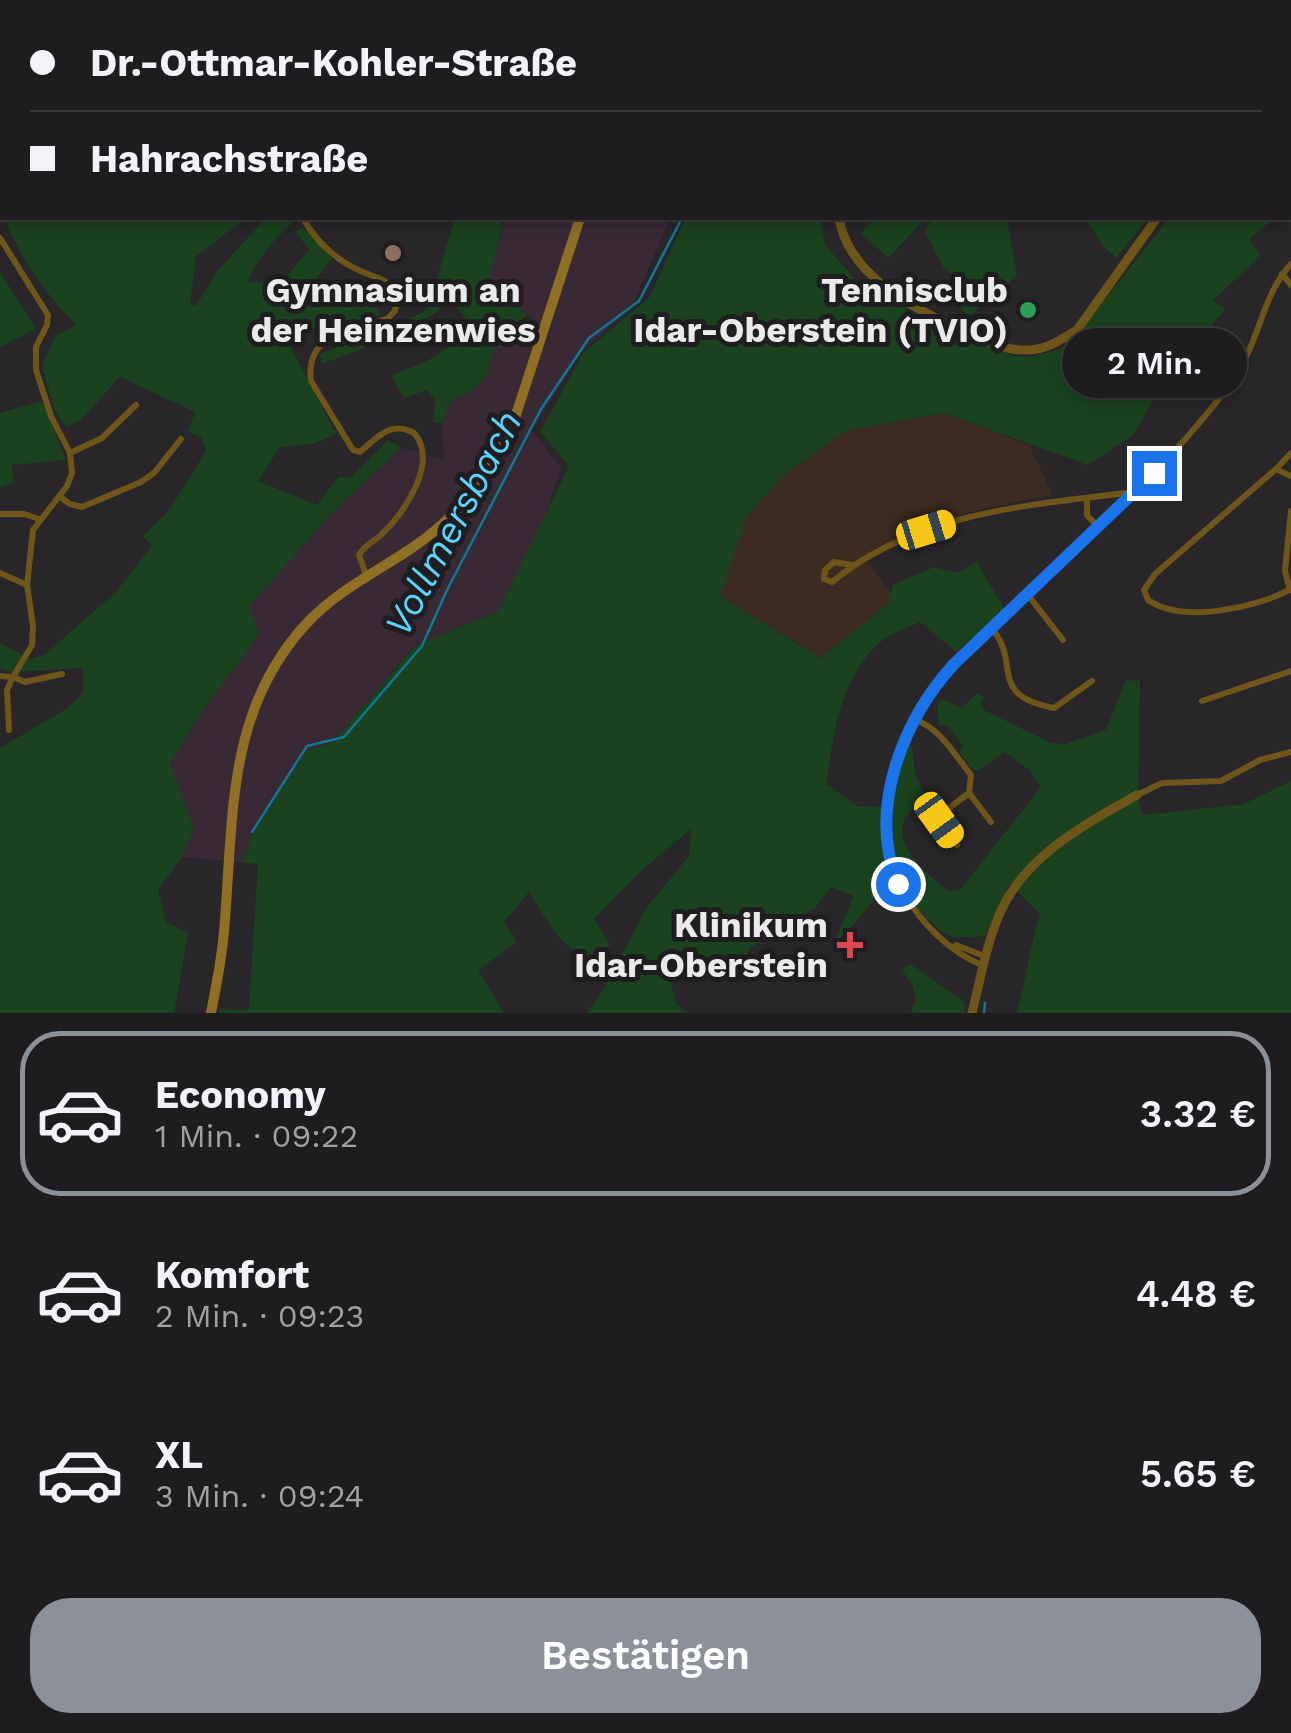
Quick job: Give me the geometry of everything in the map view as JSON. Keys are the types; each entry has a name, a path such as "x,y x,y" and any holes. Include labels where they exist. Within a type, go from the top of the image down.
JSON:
{"main road":[{"path":"211,1013 224,934 236,775 251,716 266,682 307,623 366,575 431,534 466,501 496,458 512,427 579,220"}],"street":[{"path":"305,220 333,255 381,278 397,293 395,311 388,318 328,338 313,352 311,382 353,450 360,452 394,427 414,432 424,447 423,462 407,502 384,532 364,545 360,555 366,575"},
{"path":"840,220 847,244 868,271 901,300 984,341 1013,350 1032,350 1058,342 1076,330 1157,220"},
{"path":"0,238 48,315 48,325 36,347 36,370 46,403 70,454 72,473 32,535 28,585 34,626 32,645 7,690 9,730"},
{"path":"985,961 946,941 911,906 895,875 890,854 889,802 898,758 914,719 943,676 1120,509 1172,454 1230,383 1249,350 1268,297 1291,264"},
{"path":"1282,274 1291,286"},
{"path":"70,454 102,438 136,405"},
{"path":"59,496 82,507 140,482 154,473 180,439"},
{"path":"1291,453 1150,578 1145,594 1150,603 1208,611 1252,605 1290,590 1285,572 1291,511"},
{"path":"1276,469 1291,476"},
{"path":"854,564 906,537 954,522 1022,505 1136,492"},
{"path":"1109,495 1120,509"},
{"path":"1087,498 1087,516 1099,528"},
{"path":"0,514 39,519"},
{"path":"0,573 28,585"},
{"path":"1028,595 1064,640"},
{"path":"992,629 1003,643 1008,681 1024,697 1049,707 1058,706 1092,681"},
{"path":"1202,701 1291,671"},
{"path":"0,676 25,682 62,674"},
{"path":"914,719 938,733 971,776 969,793 990,822"},
{"path":"972,1013 998,917 1025,873 1058,844 1162,782 1221,781 1260,760 1291,752"},
{"path":"957,845 939,820 940,815 969,793"}],"shaded area":[{"path":"504,220 669,220 632,307 582,351 532,430 561,468 544,519 498,612 415,645 332,743 307,750 253,833 242,862 182,857 194,829 170,763 259,634 249,606 333,512 401,448 444,459 442,423 450,402 474,389 486,377 494,349 532,318 487,284"},
{"path":"943,413 1029,445 1053,495 933,523 863,556 891,593 889,602 822,658 720,596 747,515 786,474 845,431"}],"green space":[{"path":"7,220 243,220 196,256 190,304 196,306 218,270 264,220 295,220 263,254 248,282 281,283 309,250 295,231 303,227 332,258 311,286 378,309 380,315 325,329 295,319 281,334 336,434 313,444 280,447 258,481 317,505 339,476 350,478 388,440 401,448 333,512 249,606 259,634 170,763 194,829 182,857 158,890 166,922 188,933 174,1013 0,1013 0,748 66,709 83,693 83,668 11,672 0,668 0,643 30,659 44,655 115,593 152,546 143,536 170,509 206,451 202,438 188,431 195,412 120,377 81,420 66,427 54,409 42,365 56,335 77,325 29,266"},
{"path":"454,220 498,220 502,226 488,284 527,314 494,349 486,377 474,389 450,402 442,423 433,422 435,399 427,390 404,398 391,376 436,356 461,332 468,320 451,301 411,330 322,364 320,354 422,313 444,293 436,282"},
{"path":"685,220 820,220 825,245 856,280 912,313 1015,356 1031,357 1060,349 1079,332 1167,220 1273,220 1249,239 1261,256 1213,300 1225,309 1161,386 1133,435 1088,465 943,413 845,431 786,474 747,515 720,596 821,658 889,602 893,585 934,567 957,573 979,561 1005,609 956,652 920,622 898,631 882,640 855,674 836,728 827,784 857,806 881,807 881,838 888,872 866,910 834,943 854,896 831,887 815,908 750,948 740,965 720,968 713,963 705,965 705,970 671,982 676,1004 688,1013 587,1013 606,986 647,907 689,856 691,829 642,870 594,919 609,943 603,964 567,945 529,892 504,922 517,942 478,970 504,1013 219,1013 220,1009 249,1010 258,864 242,862 253,833 307,750 332,743 416,645 498,612 569,466 540,432 584,352 649,298"},
{"path":"873,220 924,220 888,258 861,233"},
{"path":"932,220 1010,220 1017,276 985,300 963,283 982,304 969,317 944,291 957,278 944,268 925,232"},
{"path":"1086,220 1146,220 1116,258"},
{"path":"0,272 36,329 0,347"},
{"path":"42,401 66,460 12,465 13,483 0,487 0,413"},
{"path":"1126,680 1140,681 1138,795 1142,815 1244,804 1291,781 1291,1013 1016,1013 1040,914 1010,884 985,936 954,938 938,929 918,909 894,858 892,806 907,744 912,746 915,774 926,798 904,820 904,841 916,861 949,891 960,890 1041,787 1029,770 1005,752 973,770 959,752 963,746 948,726 939,725 937,701 946,700 961,708 978,693 984,698 984,710 1051,743 1066,744 1106,730"},
{"path":"911,964 964,1002 965,1013 910,1010 916,1003 913,986 902,970"}],"waterway":[{"name":"Vollmersbach","path":"252,832 307,746 344,737 422,646 541,409 589,338 639,301 681,220"},
{"path":"984,1013 985,1003"}],"place":[{"name":"Gymnasium an der Heinzenwies","path":"393,253"},
{"name":"Tennisclub Idar-Oberstein (TVIO)","path":"1028,310"},
{"name":"Klinikum Idar-Oberstein","path":"850,945"}],"route":[{"path":"898,884 890,854 889,802 906,735 926,697 954,664 1154,473"}]}
